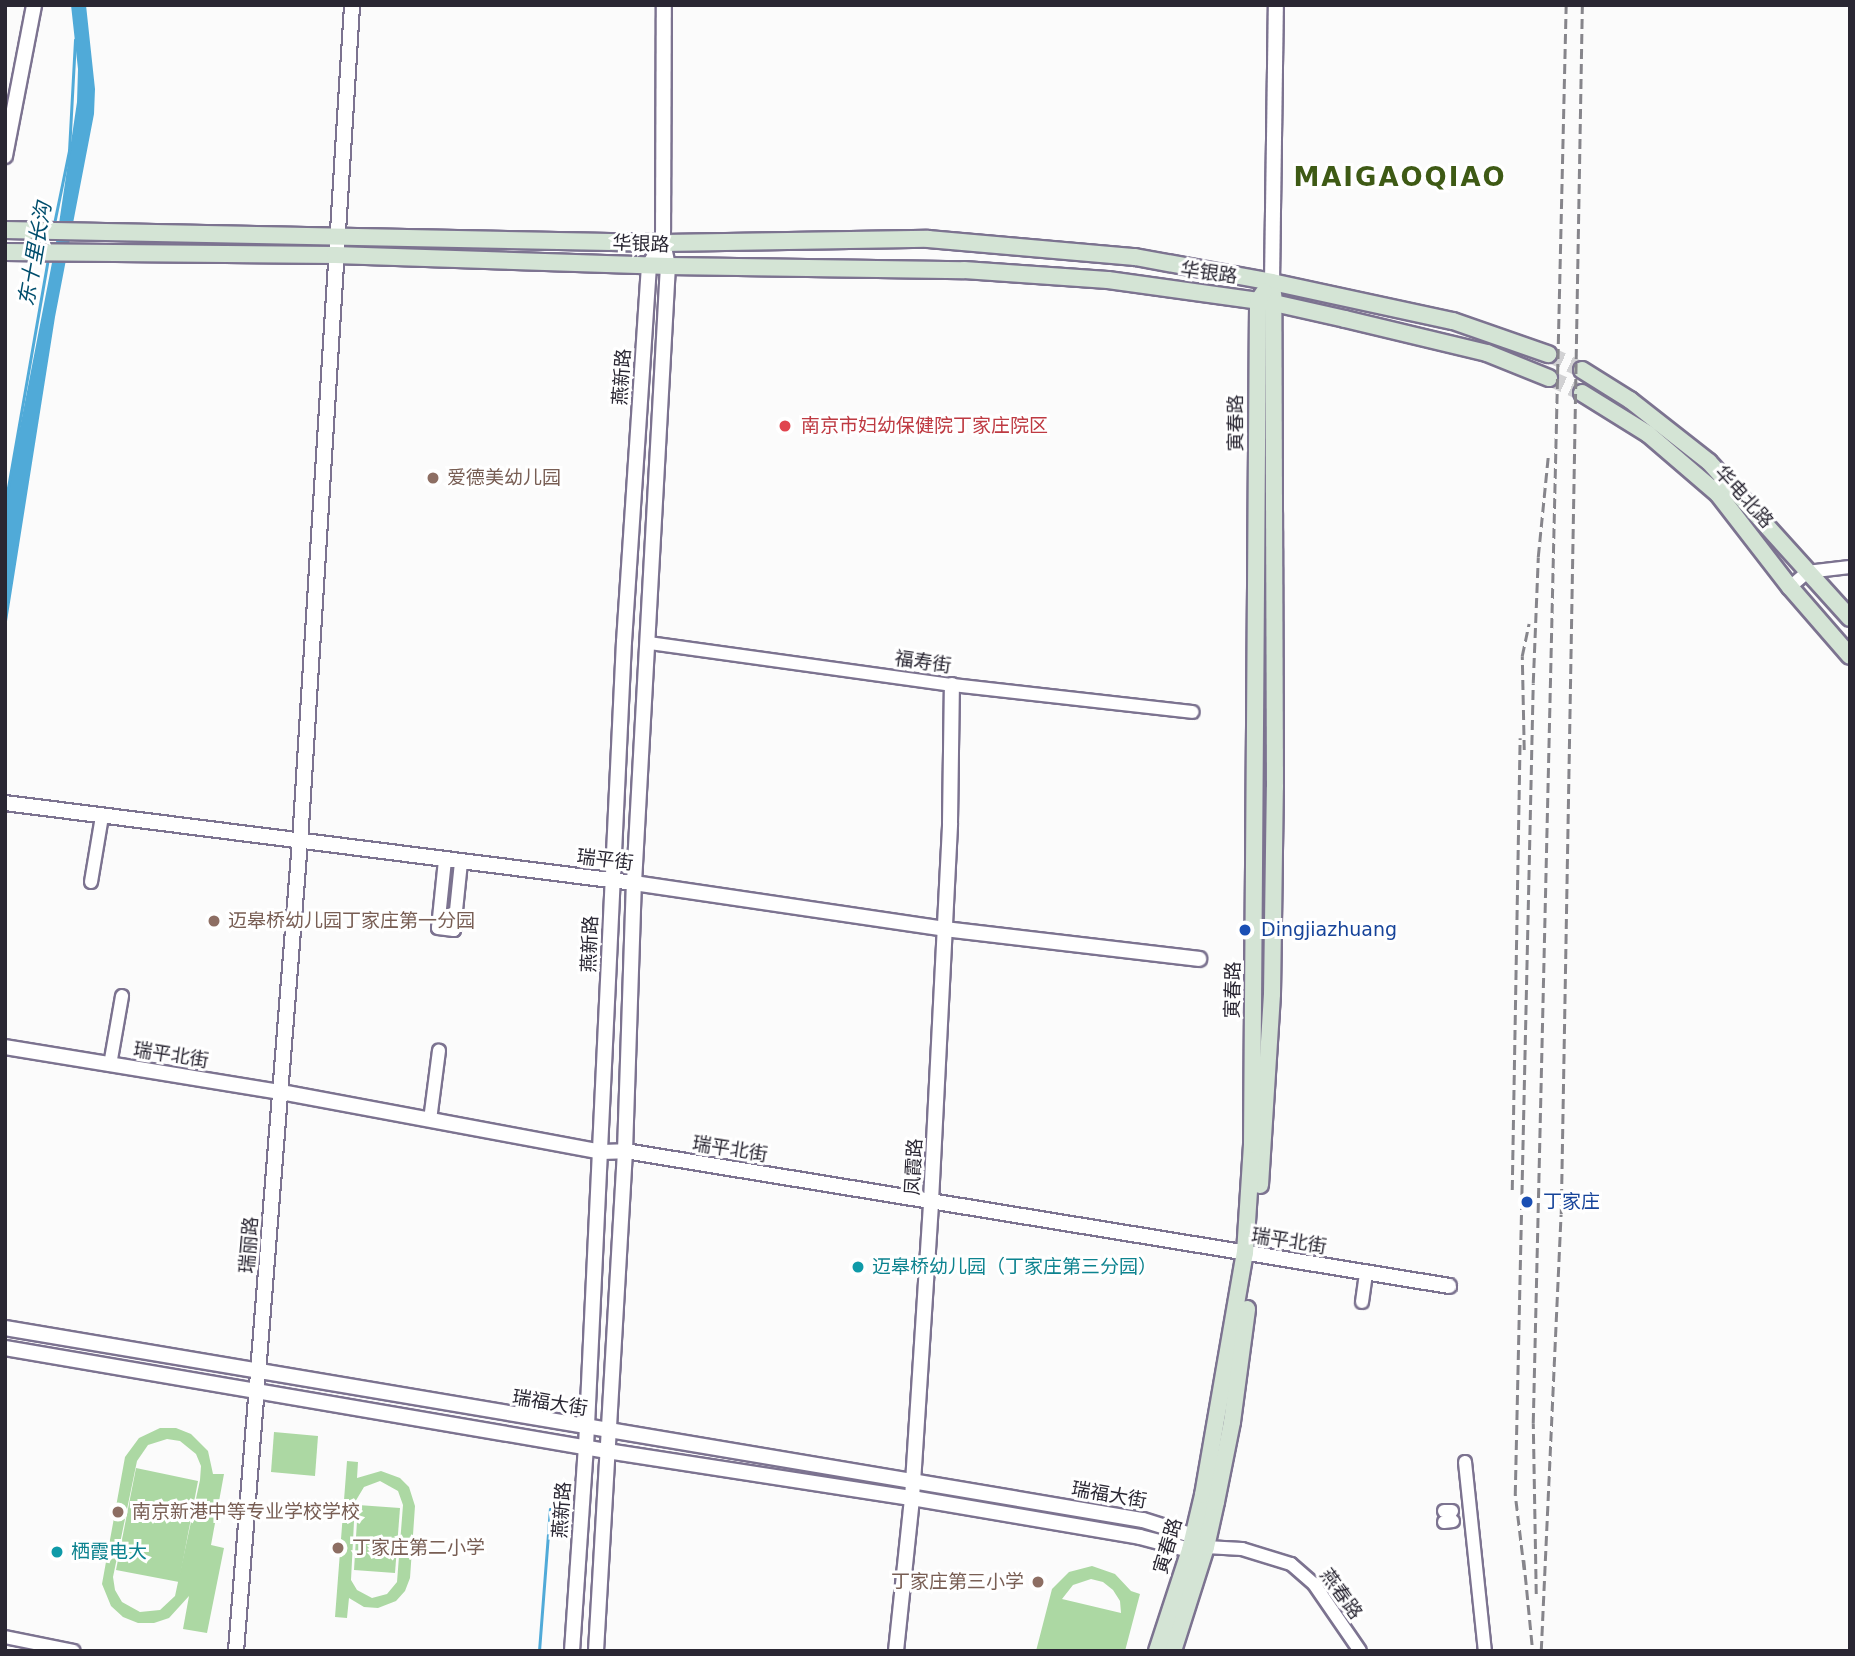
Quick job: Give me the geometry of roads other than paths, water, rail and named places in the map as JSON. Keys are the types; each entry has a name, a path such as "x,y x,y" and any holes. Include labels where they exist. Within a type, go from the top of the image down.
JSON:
{"main road":[{"name":"华银路","path":"5,230 663,243 928,239 1135,257 1272,282"},
{"name":"华银路","path":"5,252 335,255 668,266 964,270 1108,280 1266,302"},
{"path":"1548,354 1453,321 1272,282 1266,302 1475,349 1549,378"},
{"name":"寅春路","path":"1172,1651 1197,1544 1249,1254 1266,302"},
{"name":"华电北路","path":"1582,370 1630,400 1709,462 1850,618"},
{"name":"华电北路","path":"1582,393 1648,434 1718,494 1790,587 1850,656"},
{"name":"寅春路","path":"1157,1651 1197,1544"}],"street":[{"path":"5,156 34,5"},
{"name":"瑞丽路","path":"236,1651 300,842 352,5"},
{"name":"燕新路","path":"596,1651 625,1151 634,883 668,266 663,243 664,5"},
{"path":"1272,282 1276,5"},
{"name":"燕新路","path":"572,1651 587,1428 624,642 649,265 663,243"},
{"path":"1790,587 1807,572 1850,566"},
{"name":"福寿街","path":"649,643 952,685 1192,712"},
{"name":"凤霞路","path":"896,1651 912,1498 931,1200 946,929 952,685"},
{"name":"瑞平街","path":"5,803 634,883 946,929 1199,959"},
{"path":"91,881 102,816"},
{"path":"445,860 438,928 454,930 461,862"},
{"path":"110,1065 122,996"},
{"name":"瑞平北街","path":"5,1047 281,1092 601,1152 625,1151 1449,1286"},
{"path":"430,1120 439,1051"},
{"path":"1362,1302 1366,1273"},
{"name":"瑞福大街","path":"5,1328 258,1373 1143,1520 1197,1544"},
{"name":"瑞福大街","path":"5,1348 607,1451 912,1498 1140,1538 1197,1544"},
{"path":"1465,1462 1457,1515 1485,1651"},
{"name":"燕春路","path":"1197,1544 1242,1549 1291,1564 1314,1584 1360,1651"},
{"path":"5,1637 74,1651"}],"water":[{"path":"71,5 86,5 95,89 94,114 55,317 5,634 5,505 57,237 77,102 78,69"}],"waterway":[{"name":"东十里长沟","path":"54,224 69,151 75,40"},
{"name":"东十里长沟","path":"5,505 48,258"},
{"path":"539,1651 550,1509"}],"tunnel":[{"path":"1548,354 1582,370"},
{"path":"1549,378 1582,393"}],"railway":[{"path":"1536,1594 1533,1423 1566,5"},
{"path":"1541,1651 1561,1214 1582,5"},
{"path":"1524,1570 1515,1495 1533,683 1538,557 1548,457"},
{"path":"1524,750 1522,656 1529,624"},
{"path":"1512,1190 1520,738"},
{"path":"1524,1560 1533,1651"}],"place":[{"name":"南京市妇幼保健院丁家庄院区","path":"785,426"},
{"name":"爱德美幼儿园","path":"433,478"},
{"name":"迈皋桥幼儿园丁家庄第一分园","path":"214,921"},
{"name":"Dingjiazhuang","path":"1245,930"},
{"name":"丁家庄","path":"1527,1202"},
{"name":"迈皋桥幼儿园（丁家庄第三分园）","path":"858,1267"},
{"name":"南京新港中等专业学校学校","path":"118,1512"},
{"name":"丁家庄第二小学","path":"338,1548"},
{"name":"栖霞电大","path":"57,1552"},
{"name":"丁家庄第三小学","path":"1038,1582"}],"district":[{"name":"MAIGAOQIAO","path":"1400,178"}]}
